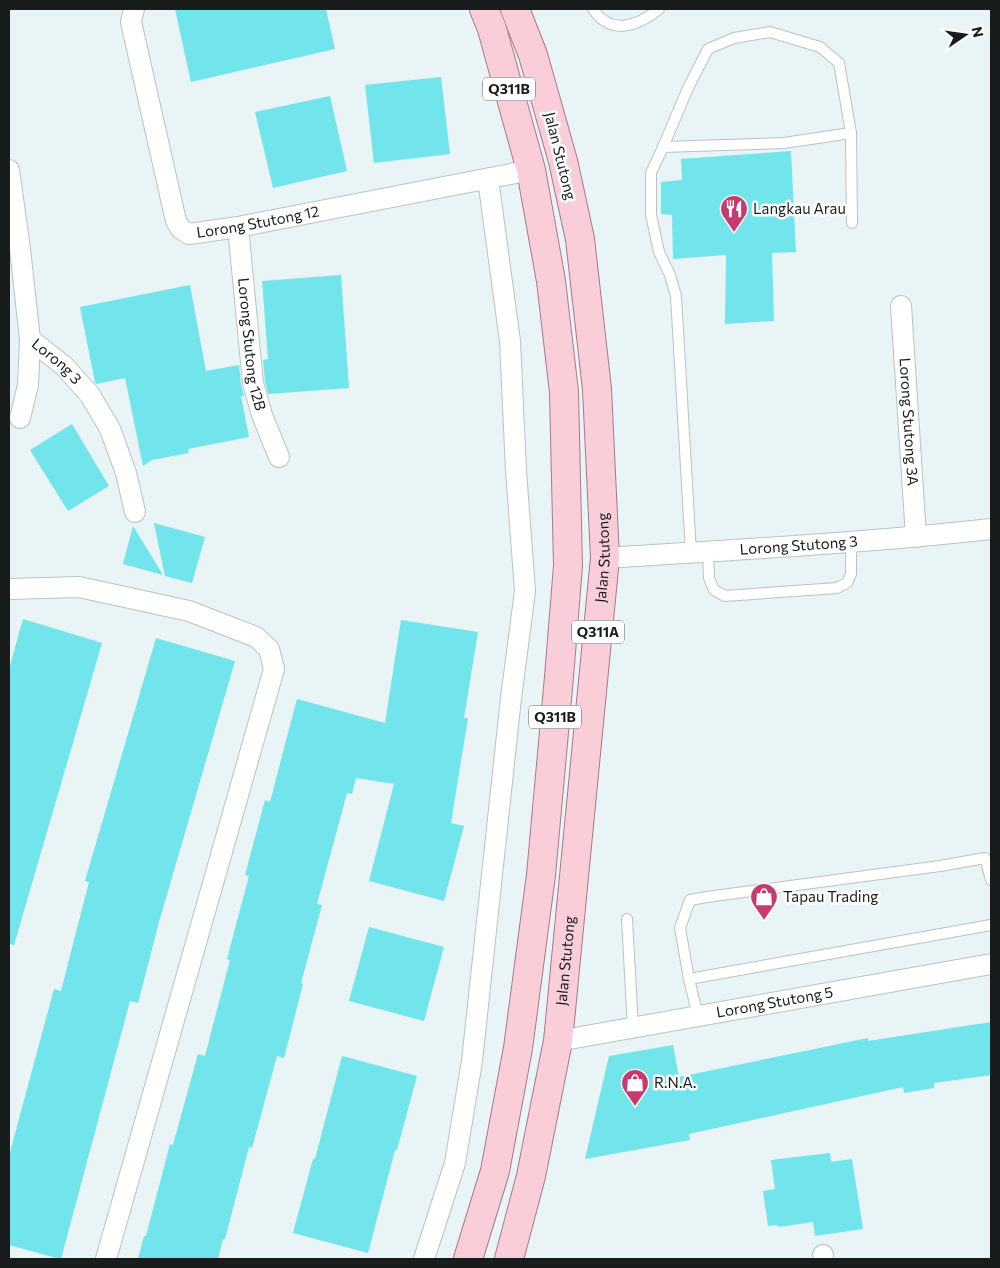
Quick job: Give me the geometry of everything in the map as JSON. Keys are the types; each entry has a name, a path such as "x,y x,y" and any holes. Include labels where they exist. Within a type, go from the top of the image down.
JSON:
{"main road":[{"name":"Q311B","path":"468,1259 495,1171 518,1048 541,875 568,566 564,392 551,281 531,170 492,28 484,9"},
{"path":"504,9 503,14 536,117 543,150 544,157 540,164 531,170"},
{"name":"Jalan Stutong","path":"509,1259 531,1176 558,1041 605,558 597,389 580,239 563,161 533,55 515,9"}],"street":[{"name":"Lorong Stutong 12","path":"134,9 131,22 176,221 181,229 189,234 238,227 531,170"},
{"name":"Lorong 3","path":"9,170 30,340 64,366 90,395 110,429 126,473 135,512"},
{"path":"424,1259 456,1163 472,1061 511,698 525,591 516,471 510,341 488,179"},
{"name":"Lorong Stutong 12B","path":"238,227 253,383 262,415 279,457"},
{"name":"Lorong Stutong 3A","path":"901,306 916,537"},
{"path":"20,418 28,385 30,340"},
{"name":"Lorong Stutong 3","path":"605,558 851,542 991,529"},
{"path":"9,589 79,587 189,611 256,638 269,649 274,669 106,1259"},
{"name":"Lorong Stutong 5","path":"558,1041 991,964"}],"lane":[{"path":"593,9 606,22 619,27 636,24 659,9"},
{"path":"851,542 851,574 847,583 837,588 725,596 714,590 699,552 676,296 670,275 659,252 651,215 651,173 688,88 708,49 734,38 770,32 820,47 839,63 851,133 852,223"},
{"path":"663,147 784,143 851,133"},
{"path":"698,1016 680,928 690,900 708,896 940,866 985,858 991,880"},
{"path":"627,919 633,1028"},
{"path":"689,979 991,925"}],"building":[{"path":"175,9 326,9 335,49 191,82"},
{"path":"441,77 450,154 374,163 365,85"},
{"path":"330,96 347,171 273,188 255,112"},
{"name":"Langkau Arau","path":"791,151 796,252 772,253 774,321 725,324 726,255 673,259 672,215 661,214 661,182 682,180 681,159"},
{"path":"341,275 349,388 268,394 263,360 268,359 262,281"},
{"path":"190,285 206,371 239,365 244,396 241,396 249,437 188,449 189,453 152,460 143,466 125,378 96,384 80,307"},
{"path":"72,424 109,486 68,511 30,450"},
{"path":"154,523 205,537 192,583 165,576"},
{"path":"133,526 163,575 123,564"},
{"path":"23,619 102,643 14,945 9,944 9,669"},
{"path":"401,620 478,632 464,718 468,718 451,823 464,826 444,901 369,881 394,784 356,778 352,794 347,793 317,904 322,905 301,983 303,984 284,1058 277,1056 252,1148 249,1147 218,1259 138,1259 144,1236 146,1236 170,1144 173,1145 198,1054 205,1056 230,960 227,959 249,876 245,875 265,800 270,802 297,699 385,723"},
{"path":"156,638 235,661 159,922 138,1003 130,1001 60,1259 9,1245 9,1156 54,989 61,991 89,882 85,881"},
{"path":"369,927 444,947 424,1021 349,1001"},
{"path":"991,1022 991,1075 934,1083 934,1088 904,1093 903,1087 689,1134 690,1140 585,1159 609,1056 673,1045 679,1077 868,1038 868,1041"},
{"path":"342,1056 417,1076 368,1253 293,1233"},
{"path":"830,1153 831,1162 852,1159 863,1229 815,1236 813,1222 779,1227 777,1225 768,1226 763,1191 775,1189 771,1160"}],"place":[{"name":"Langkau Arau","path":"734,233"},
{"name":"Tapau Trading","path":"764,921"},
{"name":"R.N.A.","path":"635,1107"}]}
